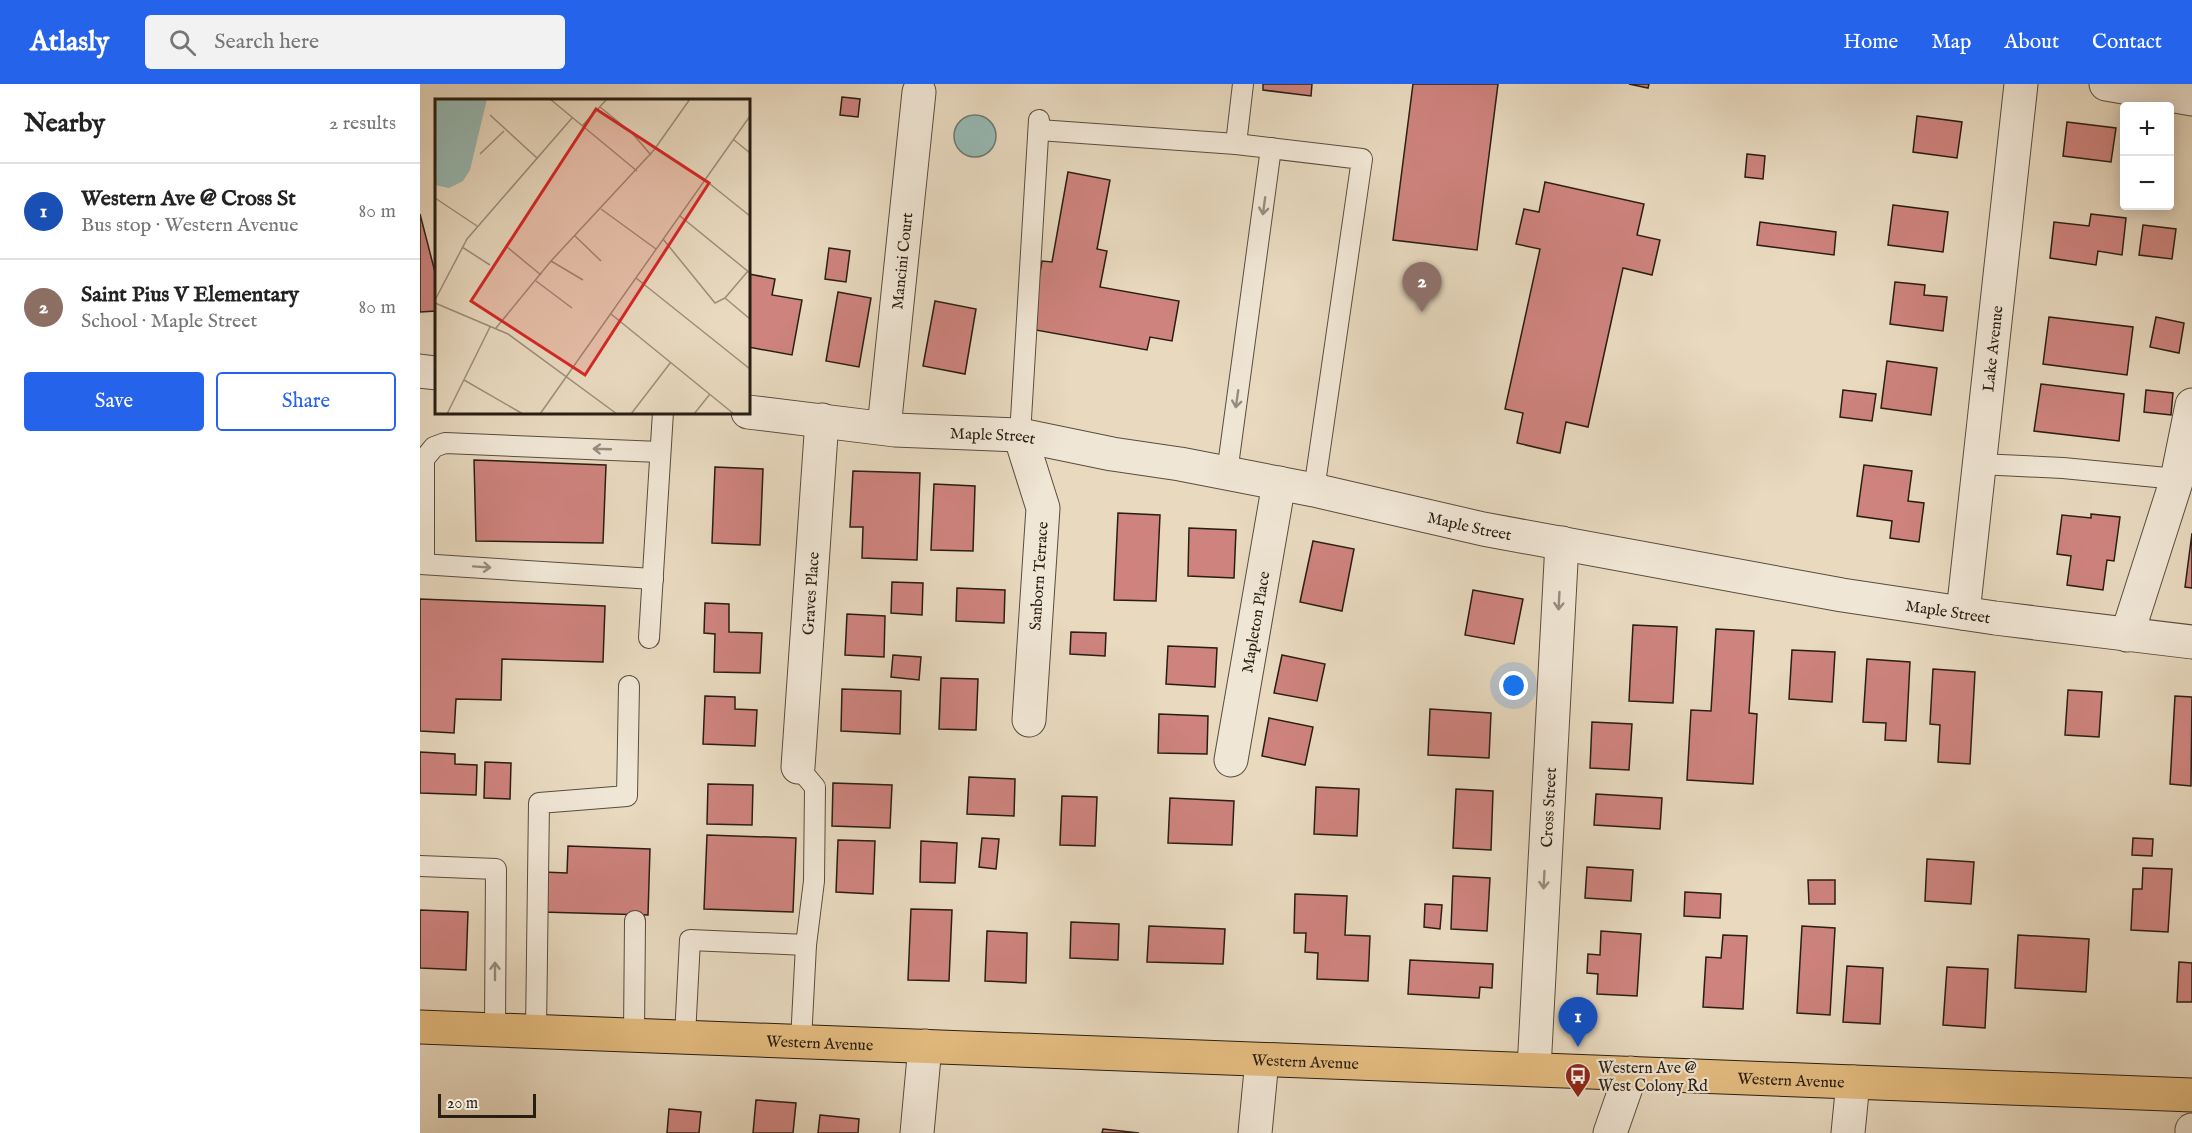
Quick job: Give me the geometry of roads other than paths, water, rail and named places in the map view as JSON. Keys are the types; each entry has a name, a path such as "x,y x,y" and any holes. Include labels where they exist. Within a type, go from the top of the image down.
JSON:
{"main road":[{"name":"Western Avenue","path":"420,1027 2192,1095"}],"street":[{"name":"Lake Avenue","path":"1963,613 2021,84"},
{"path":"2106,84 2192,99"},
{"name":"Mancini Court","path":"884,428 919,92"},
{"path":"420,371 435,373"},
{"path":"2127,635 2177,479 2192,405"},
{"name":"Maple Street","path":"750,411 884,428 1020,435 1314,490 1483,529 1842,595 2192,642"},
{"name":"Graves Place","path":"798,767 822,420"},
{"name":"Sanborn Terrace","path":"1020,435 1043,508 1029,720"},
{"name":"Mapleton Place","path":"1231,760 1279,483"},
{"name":"Cross Street","path":"1534,1069 1562,543"},
{"path":"917,1133 925,1047"},
{"path":"1255,1133 1262,1060"},
{"path":"1610,1133 1631,1073"},
{"path":"1848,1133 1853,1082"}],"lane":[{"path":"1236,144 1243,84"},
{"path":"1020,435 1039,125 1362,159 1314,490"},
{"path":"1227,473 1271,148"},
{"path":"649,638 663,414"},
{"path":"652,579 422,564 424,459 434,447 445,443 660,452"},
{"path":"1979,464 2063,468 2177,479"},
{"path":"536,1031 538,803 627,796 629,686"},
{"path":"798,767 815,787 814,881 806,945 801,1041"},
{"path":"420,866 496,869 495,1030"},
{"path":"634,1034 635,921"},
{"path":"685,1036 690,940 806,945"}],"water":[{"path":"975,115 990,121 996,136 990,151 975,157 960,151 954,136 960,121"}],"place":[{"name":"Saint Pius V Elementary","path":"1422,312"},
{"name":"Western Ave @ Cross St","path":"1578,1047"},
{"name":"Western Ave @ West Colony Rd","path":"1578,1099"}]}
